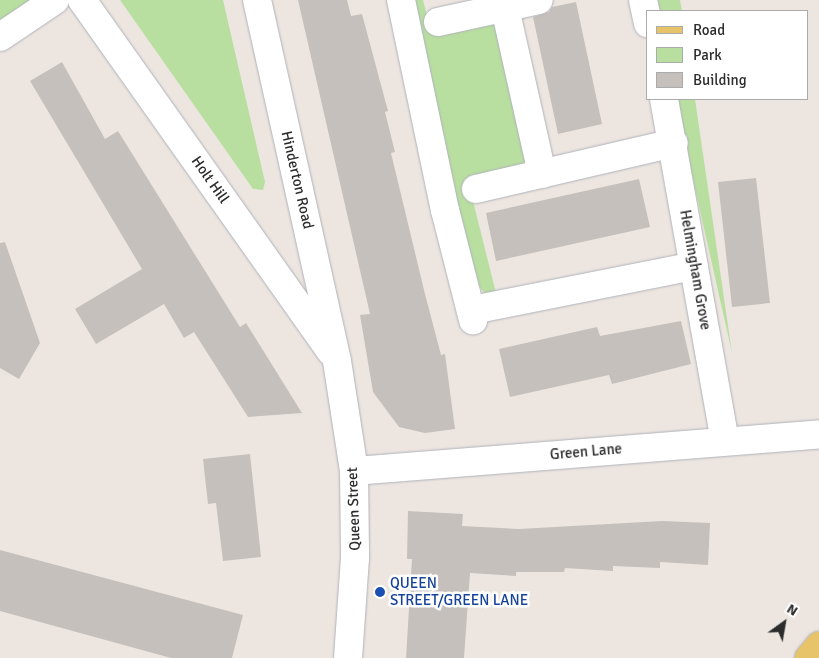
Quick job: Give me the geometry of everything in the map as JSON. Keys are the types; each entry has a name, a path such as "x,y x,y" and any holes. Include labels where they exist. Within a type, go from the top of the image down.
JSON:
{"main road":[{"path":"809,658 819,646"}],"street":[{"path":"0,37 55,0"},
{"name":"Holt Hill","path":"82,0 338,361"},
{"name":"Hinderton Road","path":"257,0 338,361"},
{"path":"400,0 445,210 473,315 694,266"},
{"path":"438,22 538,0"},
{"path":"643,0 646,14"},
{"path":"505,8 542,174"},
{"name":"Helmingham Grove","path":"664,100 674,143 725,441"},
{"path":"476,189 674,143"},
{"name":"Queen Street","path":"338,361 354,471 355,558 348,658"},
{"name":"Green Lane","path":"354,471 819,434"}],"green space":[{"path":"0,0 39,0 0,25"},
{"path":"120,0 223,0 265,182 263,190 253,189"},
{"path":"405,0 423,0 430,27 502,13 537,169 469,185 497,297 488,297 477,284"},
{"path":"656,0 680,0 682,10 658,10"},
{"path":"676,100 695,100 732,353"}],"building":[{"path":"298,0 347,0 351,16 362,14 388,111 385,112 395,152 391,153 425,294 441,355 445,354 455,429 425,433 399,427 373,392 360,315 370,314"},
{"path":"576,2 602,124 558,134 533,17 549,12 552,7"},
{"path":"62,62 105,139 118,131 240,327 246,323 302,413 248,417 194,332 184,338 164,304 96,344 75,309 142,269 30,81"},
{"path":"756,178 770,303 732,307 718,182"},
{"path":"639,179 650,227 496,261 486,213"},
{"path":"5,242 40,343 19,379 0,368 0,243"},
{"path":"681,321 691,364 612,384 609,375 510,397 499,349 597,327 600,336"},
{"path":"250,454 261,557 223,561 216,503 208,504 203,459"},
{"path":"408,511 463,514 462,526 519,529 662,521 710,523 708,565 660,562 660,568 613,566 613,571 565,568 564,572 516,572 516,576 470,573 464,658 406,658 412,559 407,559"},
{"path":"0,550 243,615 232,658 171,658 0,611"}],"place":[{"name":"QUEEN STREET/GREEN LANE","path":"380,592"}]}
